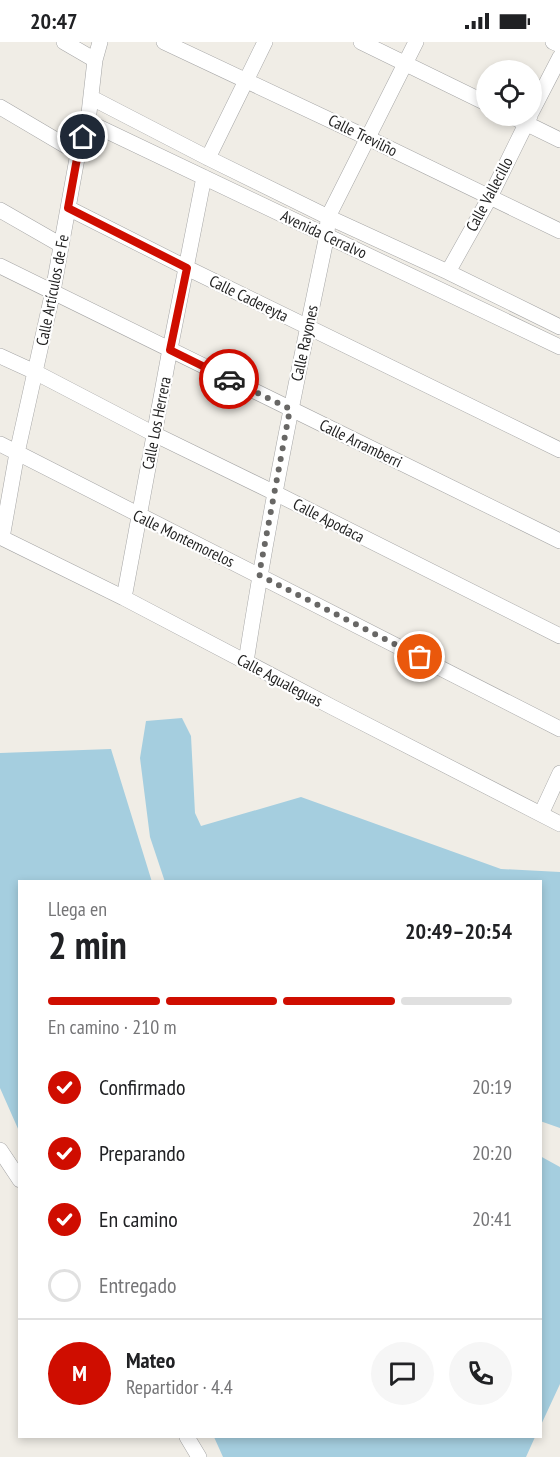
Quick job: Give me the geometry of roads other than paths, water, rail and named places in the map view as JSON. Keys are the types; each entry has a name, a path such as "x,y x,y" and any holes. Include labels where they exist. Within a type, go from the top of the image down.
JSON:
{"street":[{"path":"64,42 95,60"},
{"name":"Calle Artículos de Fe","path":"1,538 17,453 53,291 78,153 88,122 95,60 100,42"},
{"name":"Calle Trevilño","path":"164,42 246,79 560,231"},
{"path":"208,158 265,42"},
{"path":"361,42 476,98"},
{"name":"Calle Rayones","path":"246,662 259,575 290,409 327,235 328,217 416,42"},
{"path":"553,42 560,45"},
{"name":"Calle Vallecillo","path":"542,92 560,57"},
{"name":"Avenida Cerralvo","path":"92,98 328,217 560,327"},
{"path":"0,106 78,153"},
{"name":"Avenida Cerralvo","path":"88,122 560,347"},
{"name":"Calle Vallecillo","path":"448,272 490,197 525,126"},
{"path":"541,126 560,140"},
{"name":"Calle Los Herrera","path":"124,598 204,177"},
{"name":"Calle Cadereyta","path":"68,208 560,450"},
{"path":"0,210 61,245"},
{"name":"Calle Arramberri","path":"0,266 560,541"},
{"name":"Calle Apodaca","path":"0,356 560,636"},
{"name":"Calle Montemorelos","path":"0,444 560,729"},
{"name":"Calle Agualeguas","path":"1,538 124,598 560,824"},
{"path":"541,814 560,773"},
{"path":"0,1150 18,1177"},
{"path":"188,1438 200,1457"}],"water":[{"path":"182,718 191,736 195,813 201,826 301,797 501,869 560,872 560,1128 542,1122 542,880 164,880 150,837 140,758 146,721"},
{"path":"111,749 151,880 18,880 18,1129 0,1088 0,753"},
{"path":"542,1157 560,1167 560,1384 542,1423"},
{"path":"214,1438 535,1438 526,1457 223,1457"}]}
